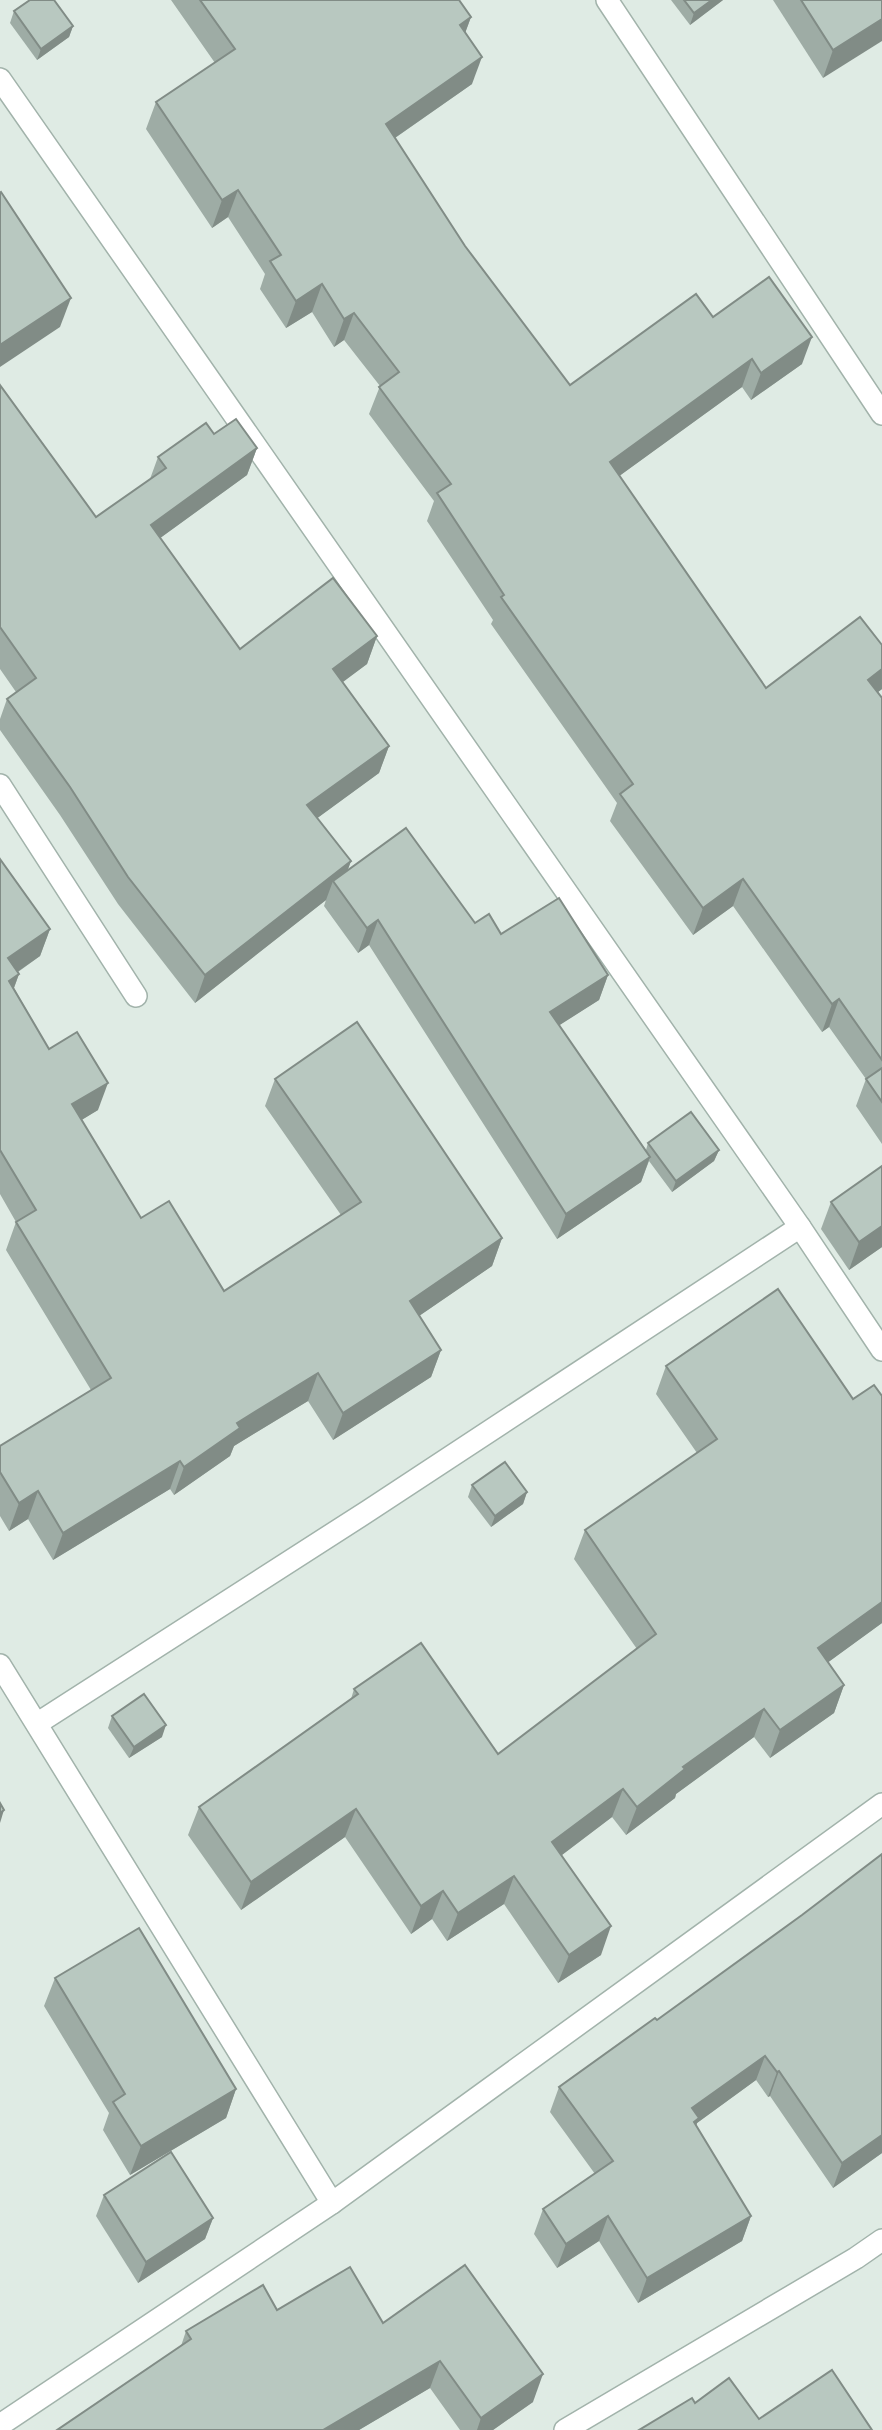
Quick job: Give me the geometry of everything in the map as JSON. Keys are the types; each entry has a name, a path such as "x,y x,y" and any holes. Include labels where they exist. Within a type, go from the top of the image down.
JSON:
{"street":[{"path":"607,0 882,414"},
{"path":"0,79 800,1227 882,1350"},
{"path":"0,785 136,996"},
{"path":"38,1723 368,1511 800,1227"},
{"path":"0,1665 332,2203"},
{"path":"0,2426 332,2203 882,1804"},
{"path":"565,2430 882,2240"}],"building":[{"path":"30,0 54,0 73,26 41,49 14,11"},
{"path":"200,0 459,0 471,17 460,25 482,57 386,124 465,246 570,385 696,294 713,317 769,277 812,337 761,373 752,359 610,462 766,688 860,617 882,645 882,669 868,680 882,698 882,1060 839,999 832,1004 743,879 703,908 620,794 633,784 501,597 504,595 437,493 451,484 379,387 399,372 354,313 344,319 322,284 296,301 270,261 281,255 238,190 222,200 156,102 235,49"},
{"path":"684,0 712,0 694,13"},
{"path":"801,0 882,0 882,19 833,50"},
{"path":"0,193 71,298 0,345"},
{"path":"0,385 96,517 166,468 158,457 206,423 214,434 236,419 257,448 151,525 240,649 333,578 377,636 333,669 389,746 307,805 351,861 205,975 128,877 70,787 7,699 36,678 0,627"},
{"path":"406,828 475,923 489,914 501,934 559,898 608,975 550,1012 650,1157 566,1214 378,920 367,928 333,881"},
{"path":"0,859 50,929 8,958 19,974 9,981 49,1049 77,1032 108,1083 72,1104 141,1218 169,1201 224,1291 361,1202 275,1079 357,1022 502,1238 410,1301 441,1350 343,1413 318,1373 237,1423 240,1428 184,1467 180,1461 63,1533 38,1491 19,1503 0,1472 0,1446 111,1378 16,1222 36,1210 0,1150"},
{"path":"882,1068 882,1102 866,1079"},
{"path":"691,1112 719,1150 676,1181 648,1143"},
{"path":"882,1166 882,1226 859,1242 831,1202"},
{"path":"778,1289 853,1399 874,1385 882,1396 882,1602 818,1648 844,1685 780,1730 764,1709 683,1767 685,1769 637,1807 623,1789 552,1842 611,1926 569,1955 514,1876 458,1913 443,1891 421,1906 356,1809 251,1882 199,1807 358,1694 354,1689 421,1643 498,1754 656,1634 585,1530 717,1439 666,1366"},
{"path":"505,1462 527,1492 495,1516 472,1485"},
{"path":"144,1694 166,1725 134,1747 112,1716"},
{"path":"882,1854 882,2135 842,2163 779,2071 777,2072 765,2056 692,2108 699,2118 694,2122 751,2216 647,2278 608,2216 566,2244 543,2209 613,2161 559,2087 655,2018 657,2020"},
{"path":"139,1928 236,2089 141,2146 113,2102 125,2094 55,1978"},
{"path":"171,2152 213,2218 146,2262 104,2195"},
{"path":"465,2265 543,2374 481,2418 440,2361 323,2430 57,2430 191,2339 186,2331 263,2285 277,2310 350,2267 383,2323"},
{"path":"832,2370 872,2430 639,2430 692,2398 695,2403 729,2378 759,2419"}]}
